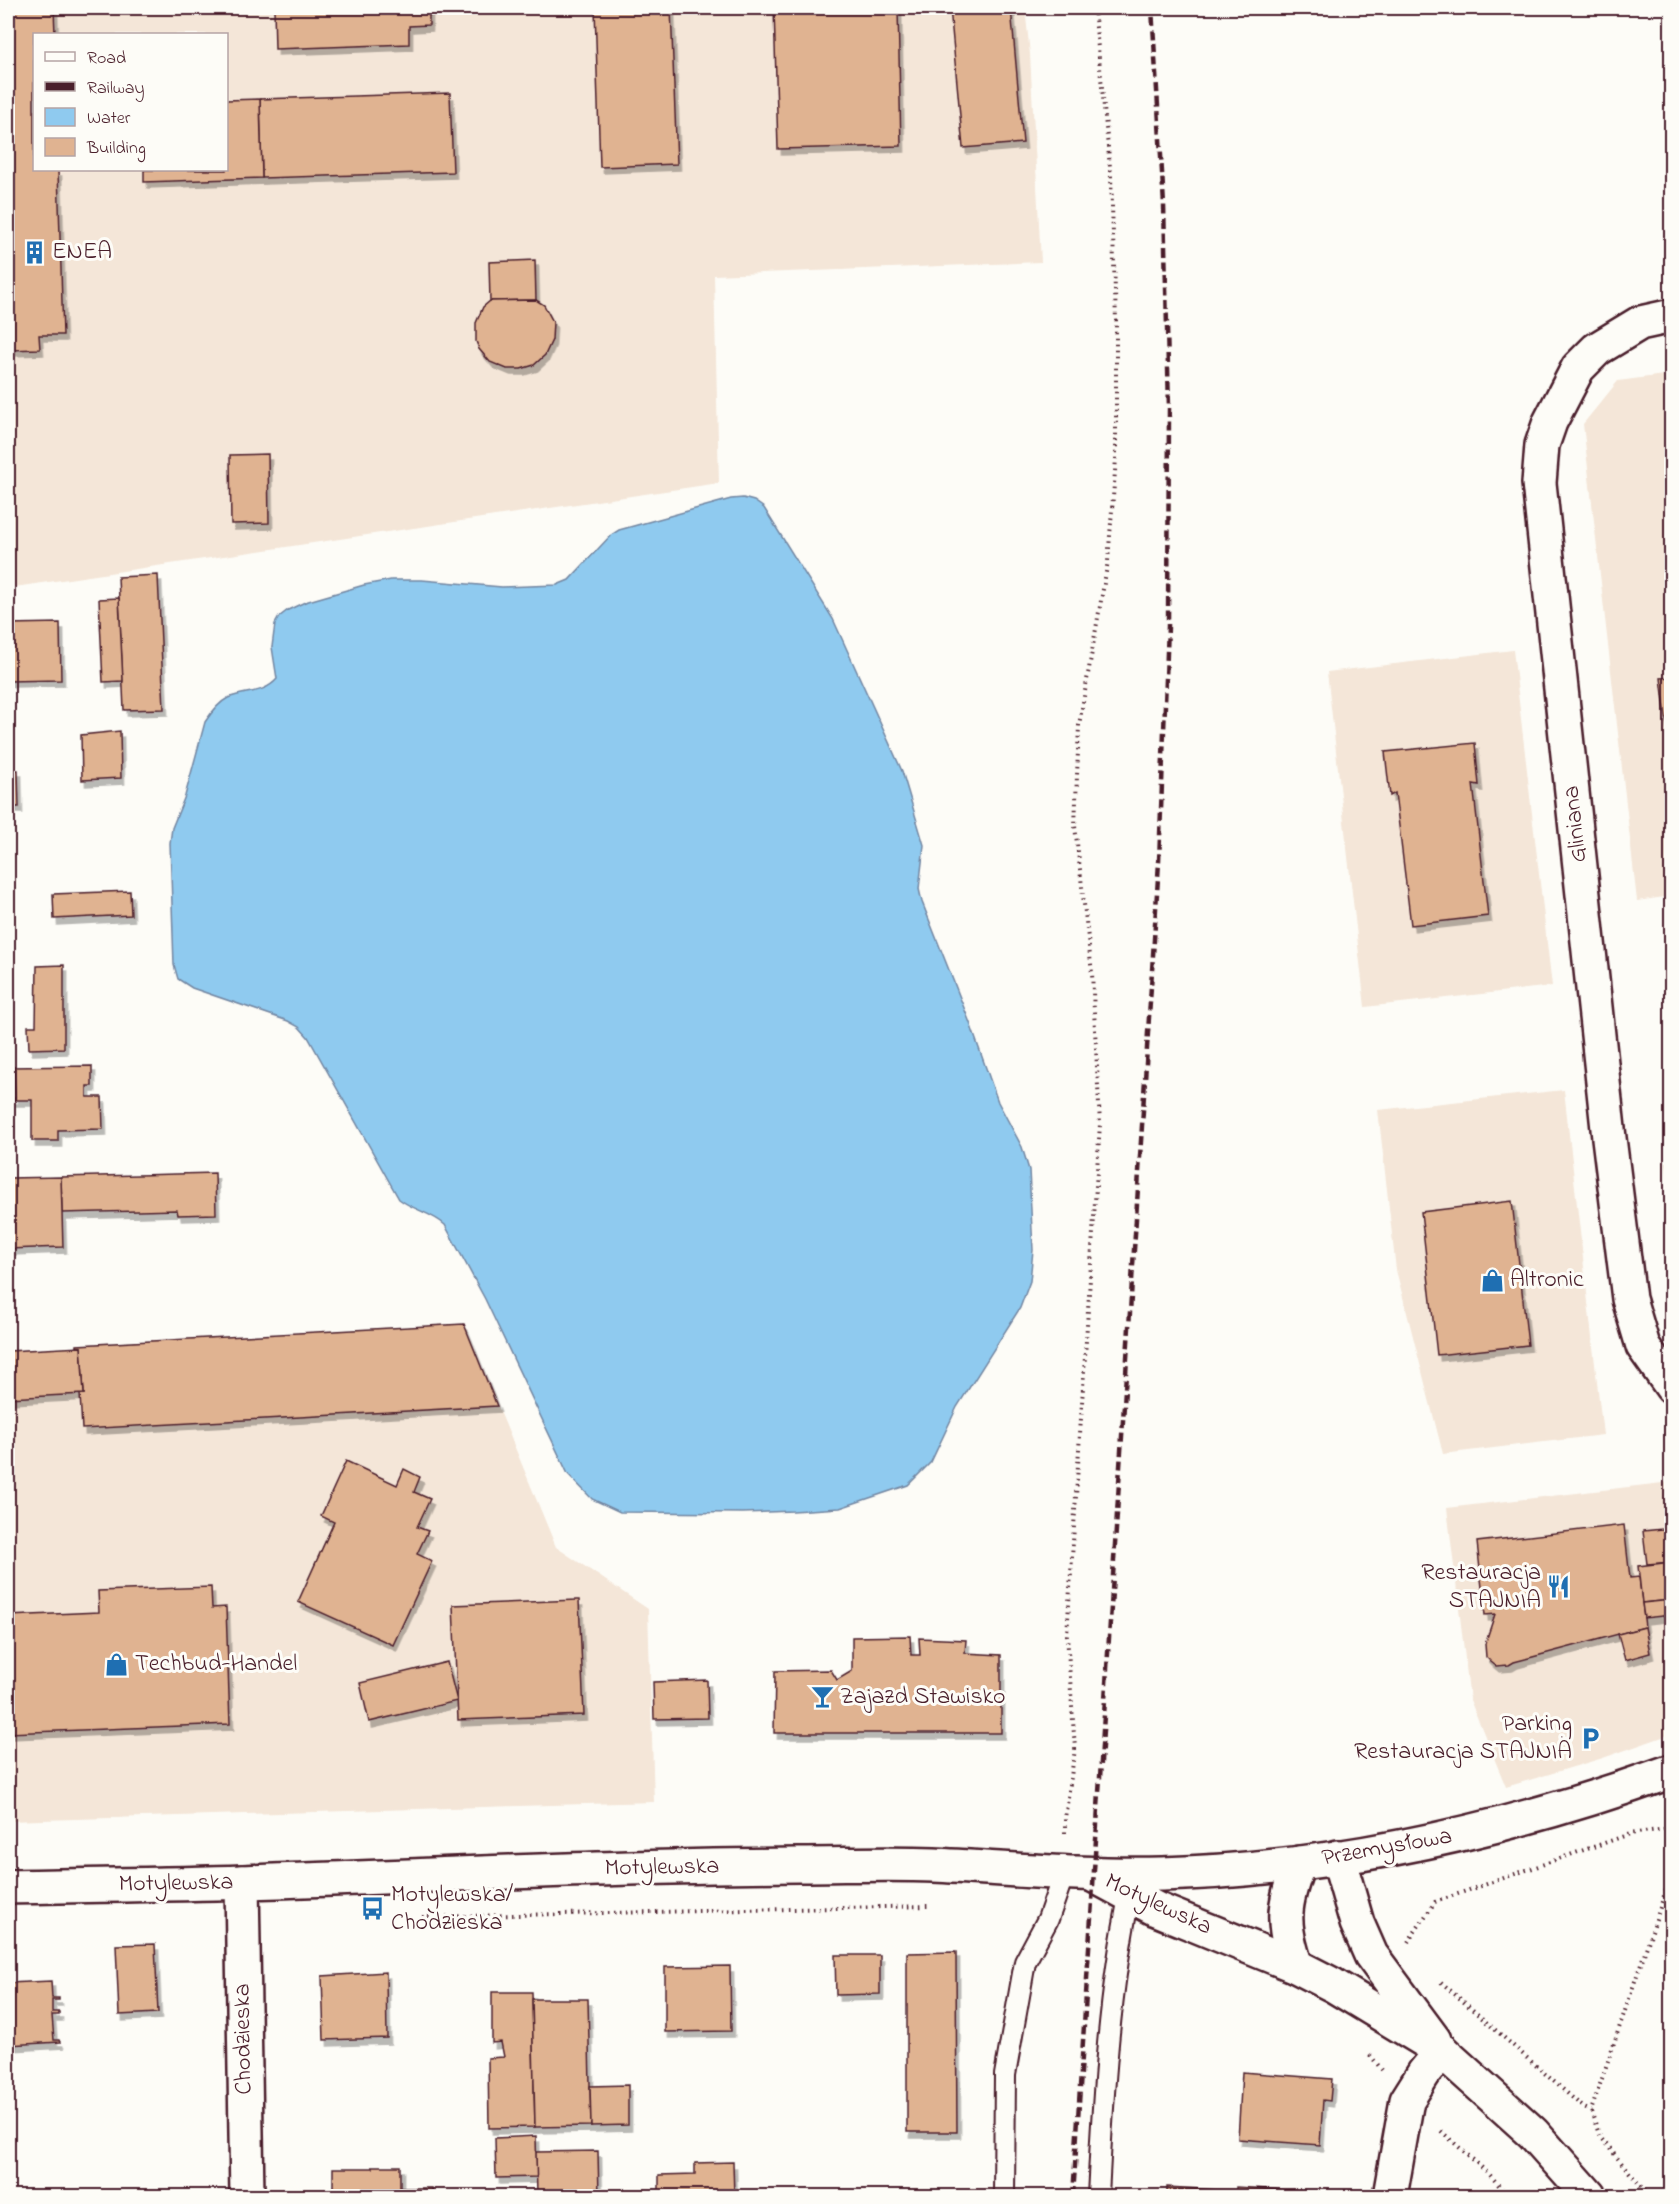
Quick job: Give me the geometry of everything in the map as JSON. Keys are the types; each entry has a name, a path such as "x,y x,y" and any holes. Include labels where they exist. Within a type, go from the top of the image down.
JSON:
{"street":[{"name":"Gliniana","path":"1671,316 1640,323 1597,349 1578,368 1550,422 1542,445 1539,483 1608,1126 1629,1299 1643,1346 1671,1387"},
{"name":"Przemysłowa","path":"1078,1874 1231,1870 1299,1863 1401,1847 1482,1830 1617,1790 1671,1771"},
{"name":"Motylewska","path":"1338,1857 1357,1923 1371,1955 1442,2051"},
{"path":"1296,1966 1288,1944 1285,1907 1287,1893 1299,1863"},
{"name":"Motylewska","path":"8,1887 797,1865 929,1865 1078,1874 1130,1893 1156,1909 1296,1966 1333,1985 1442,2051 1533,2133 1589,2196"},
{"name":"Chodzieska","path":"242,1882 248,2196"},
{"path":"1390,2196 1407,2100 1424,2073 1442,2051"}],"lane":[{"path":"1004,2196 1005,2075 1025,1962 1048,1919 1078,1874"},
{"path":"1098,2196 1104,2084 1121,1932 1130,1893"}],"path":[{"path":"1078,1874 1065,1818 1075,1749 1067,1635 1100,1124 1092,973 1075,826 1079,725 1108,561 1116,459 1116,320 1111,177 1094,8"},
{"path":"1371,1955 1407,1944 1435,1902 1630,1834 1671,1828"},
{"path":"1649,2196 1600,2137 1591,2111 1671,1872"},
{"path":"417,1917 939,1906"},
{"path":"1438,1979 1584,2108 1591,2111"},
{"path":"1368,2052 1407,2100 1490,2175 1508,2196"}],"shaded area":[{"path":"8,8 1025,8 1030,54 1041,262 714,275 719,483 8,588"},
{"path":"1671,374 1671,896 1637,901 1583,424 1618,381"},
{"path":"1513,650 1552,986 1365,1007 1327,672"},
{"path":"1564,1090 1603,1435 1443,1454 1396,1270 1378,1110"},
{"path":"1672,1161 1671,1212 1666,1162"},
{"path":"464,1324 556,1547 648,1609 654,1802 8,1821 8,1351 77,1347 77,1345"},
{"path":"1671,1482 1671,1734 1603,1758 1506,1787 1470,1700 1447,1508"}],"water":[{"path":"743,498 754,501 764,508 833,619 902,771 924,845 919,889 922,902 970,1023 998,1102 1022,1147 1029,1170 1033,1250 1030,1281 1020,1308 957,1407 931,1462 908,1485 840,1508 743,1513 620,1512 592,1499 568,1474 485,1299 445,1225 399,1199 308,1037 299,1027 288,1021 192,988 178,979 174,965 170,843 172,828 185,796 205,722 224,700 260,690 277,679 272,647 275,624 279,617 288,610 305,602 364,585 391,580 422,580 502,587 557,585 569,580 611,535 619,530 731,499"}],"building":[{"name":"ENEA","path":"8,8 54,8 55,33 33,33 33,171 58,171 63,335 39,335 40,349 8,350"},
{"path":"274,8 429,8 429,25 409,26 409,44 275,49"},
{"path":"595,8 671,8 677,164 600,167"},
{"path":"774,8 898,8 901,146 778,149"},
{"path":"950,8 1011,8 1023,143 963,148"},
{"path":"450,93 453,172 262,178 260,99"},
{"path":"260,99 262,178 144,182 144,171 228,171 228,100"},
{"path":"535,260 536,300 490,301 489,262"},
{"path":"536,300 544,305 553,322 552,340 545,355 534,365 521,369 507,369 490,362 479,349 476,341 476,323 483,307 490,301"},
{"path":"268,454 269,523 231,524 230,455"},
{"path":"158,575 164,709 124,710 118,577"},
{"path":"119,598 123,681 103,682 99,599"},
{"path":"60,623 61,680 8,681 8,624"},
{"path":"1672,677 1672,767 1661,678"},
{"path":"120,731 121,778 82,780 81,735"},
{"path":"1475,743 1479,785 1473,784 1488,916 1411,925 1395,793 1390,796 1385,752"},
{"path":"8,770 18,770 19,807 8,807"},
{"path":"130,891 131,915 54,919 53,894"},
{"path":"64,965 64,1048 29,1049 28,1026 36,1026 37,966"},
{"path":"92,1066 92,1086 87,1086 87,1097 102,1097 103,1129 58,1130 58,1141 32,1141 32,1100 8,1100 8,1098 15,1098 14,1069 8,1069 8,1067"},
{"path":"215,1173 216,1214 178,1215 177,1210 62,1213 61,1177"},
{"path":"61,1177 63,1247 8,1249 8,1178"},
{"path":"1512,1201 1528,1345 1437,1355 1421,1212"},
{"path":"464,1324 497,1406 82,1429 80,1394 84,1394 81,1347 77,1345"},
{"path":"81,1347 84,1394 8,1398 8,1351"},
{"path":"346,1461 397,1485 404,1469 420,1477 414,1492 430,1499 417,1527 428,1531 417,1554 432,1561 393,1645 298,1602 334,1522 321,1516"},
{"path":"1624,1525 1630,1578 1639,1577 1645,1627 1509,1665 1496,1666 1486,1657 1485,1644 1495,1614 1485,1615 1477,1542"},
{"path":"1672,1528 1672,1562 1647,1564 1643,1531"},
{"path":"1672,1562 1672,1600 1642,1603 1638,1566"},
{"path":"211,1587 212,1608 226,1607 230,1724 8,1733 8,1616 99,1612 98,1591"},
{"path":"579,1600 584,1715 458,1720 453,1605"},
{"path":"1672,1600 1672,1615 1644,1618 1642,1603"},
{"path":"1645,1627 1650,1653 1625,1660 1618,1634"},
{"path":"910,1636 911,1655 920,1655 919,1638 966,1640 965,1653 1001,1655 1001,1733 774,1733 775,1671 831,1670 837,1680 852,1671 852,1637"},
{"path":"447,1662 457,1701 369,1722 360,1683"},
{"path":"707,1680 708,1718 654,1719 653,1682"},
{"path":"155,1944 158,2013 119,2015 116,1945"},
{"path":"956,1952 957,2132 907,2132 907,1953"},
{"path":"835,1955 880,1955 880,1994 836,1995"},
{"path":"730,1966 731,2031 665,2032 665,1967"},
{"path":"386,1972 387,2038 324,2040 322,1976"},
{"path":"51,1981 52,1998 59,1998 59,2000 52,2000 52,2012 59,2012 59,2015 52,2015 54,2040 60,2042 8,2045 8,1983"},
{"path":"492,1992 532,1992 535,2127 489,2128 488,2058 504,2057 501,2042 492,2043"},
{"path":"532,1999 588,1999 591,2126 535,2127"},
{"path":"1242,2072 1332,2079 1330,2101 1323,2100 1320,2145 1238,2139"},
{"path":"628,2085 628,2125 591,2126 590,2086"},
{"path":"536,2136 537,2177 496,2178 495,2138"},
{"path":"598,2151 599,2196 537,2196 536,2152"},
{"path":"733,2162 734,2196 659,2196 659,2175 695,2174 695,2163"},
{"path":"373,2166 400,2166 400,2188 432,2188 433,2196 333,2196 333,2168 373,2168"},
{"path":"1167,2187 1236,2191 1236,2187 1282,2190 1282,2196 1167,2196"}],"railway":[{"path":"1073,2196 1159,862 1168,626 1169,408 1164,205 1152,8"}],"place":[{"name":"ENEA","path":"34,252"},
{"name":"Altronic","path":"1492,1280"},
{"name":"Restauracja STAJNIA","path":"1559,1587"},
{"name":"Techbud-Handel","path":"117,1664"},
{"name":"Zajazd Stawisko","path":"822,1697"},
{"name":"Parking Restauracja STAJNIA","path":"1590,1738"},
{"name":"Motylewska/ Chodzieska","path":"373,1909"}]}
